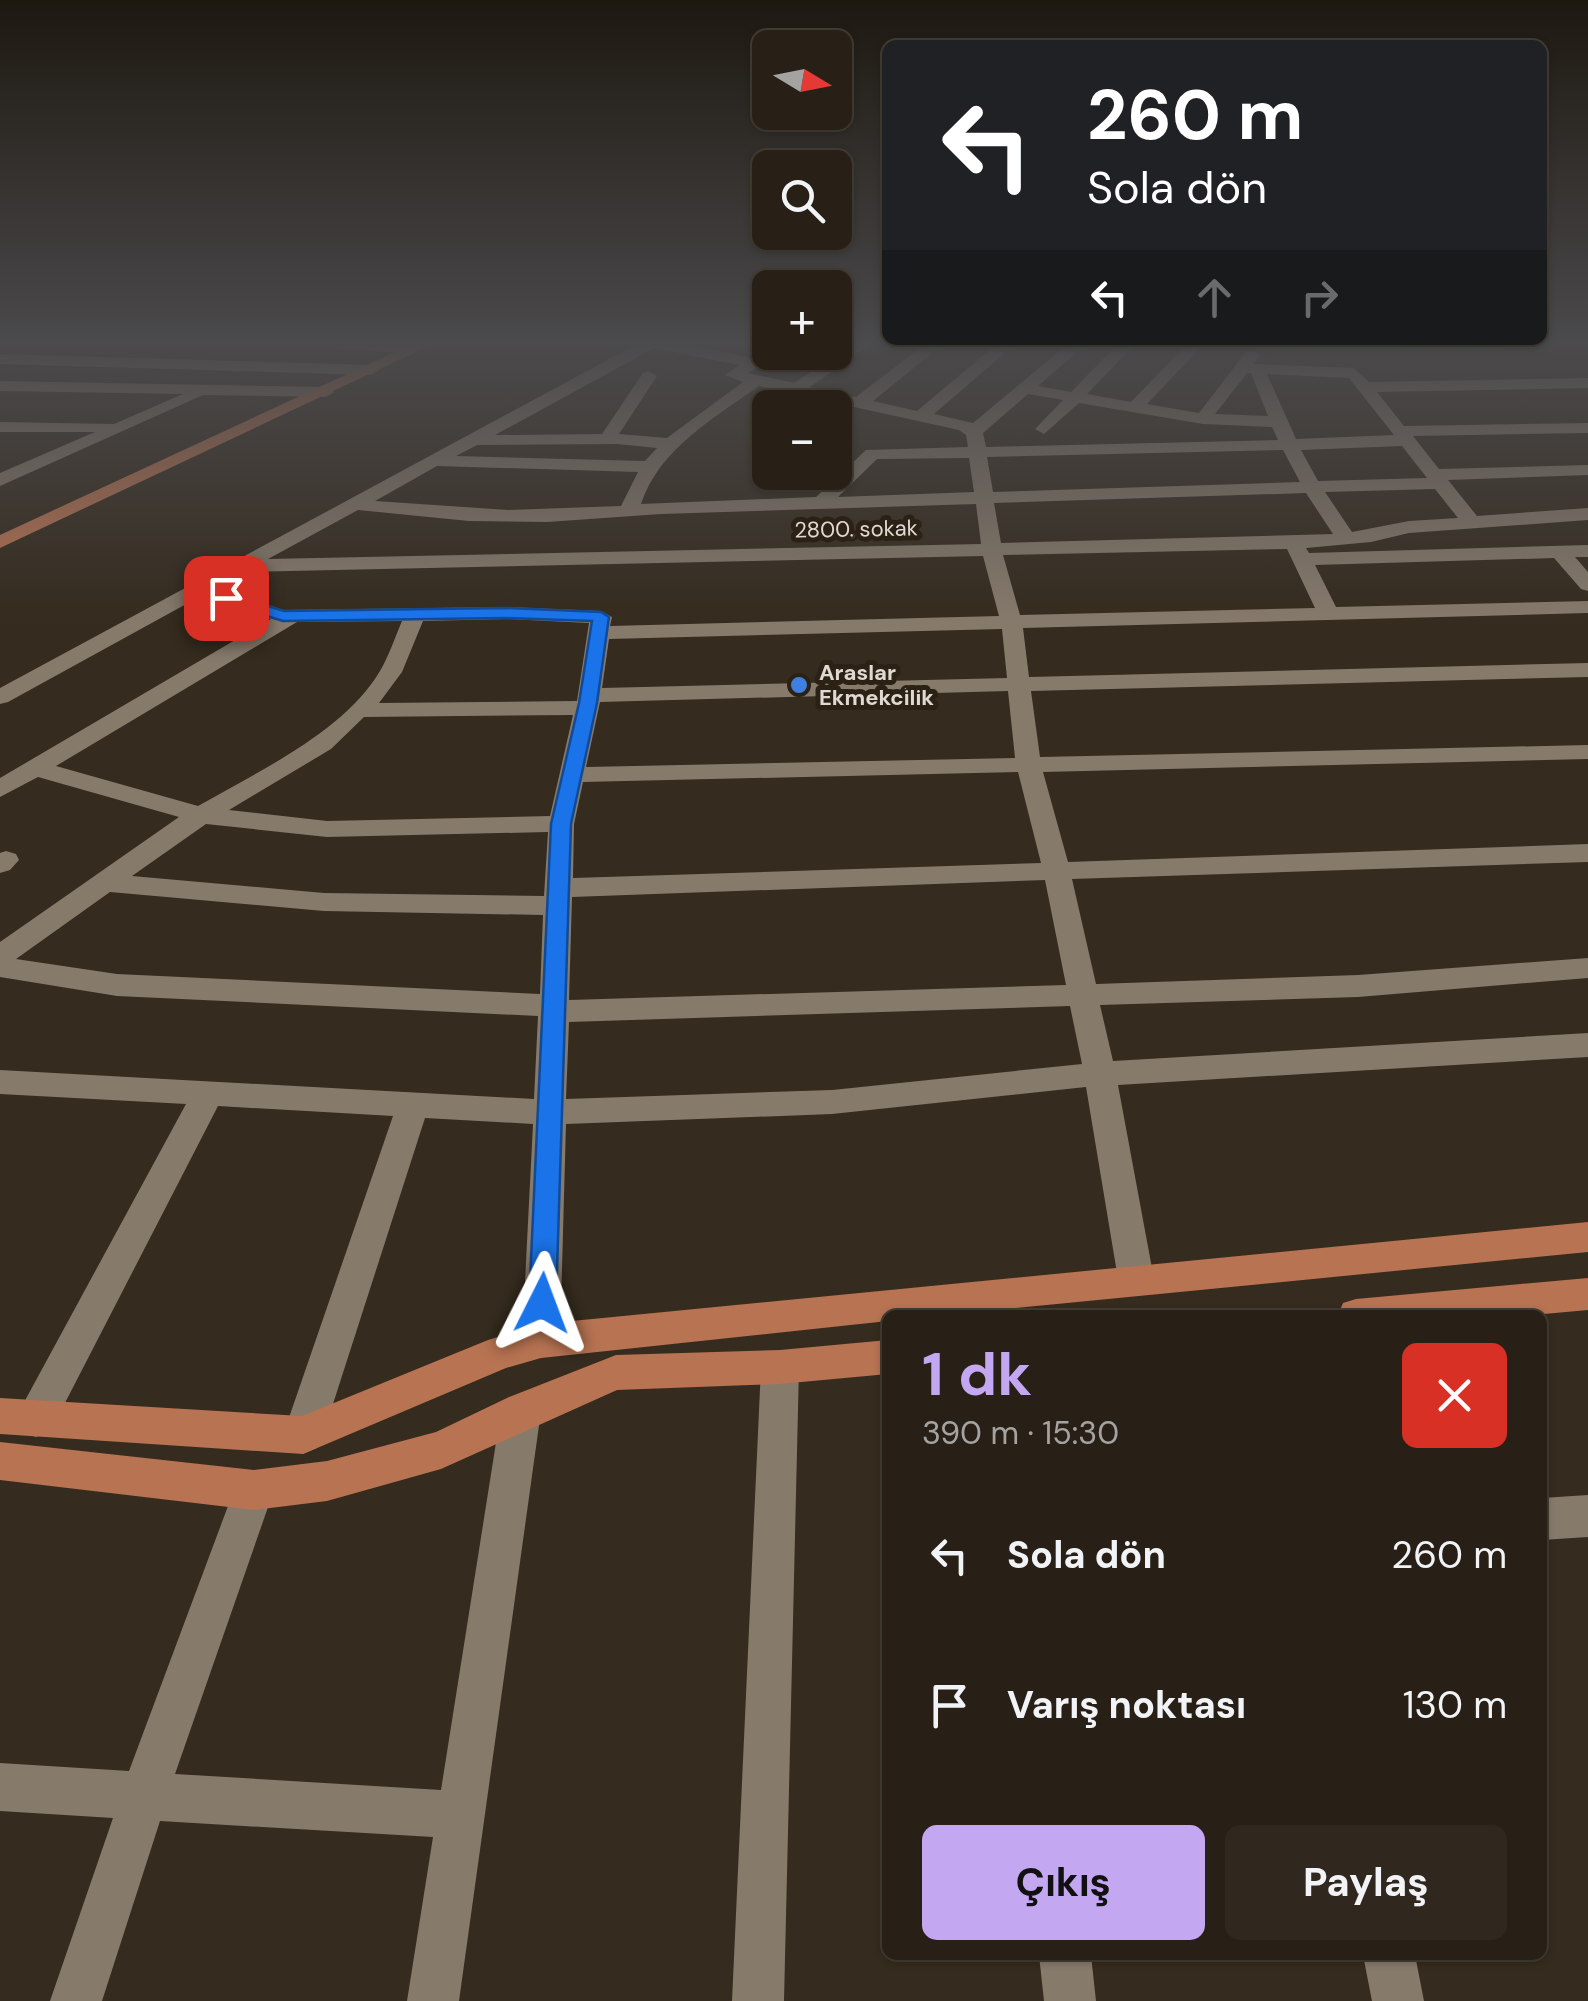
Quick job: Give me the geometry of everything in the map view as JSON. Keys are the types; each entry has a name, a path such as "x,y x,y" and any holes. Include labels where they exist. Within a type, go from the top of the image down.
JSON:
{"main road":[{"path":"4,537 225,437"},
{"path":"18,1418 303,1436 501,1352 541,1341 1588,1237"},
{"path":"1411,1310 1588,1294"},
{"path":"0,1461 254,1490 327,1481 441,1450 521,1410 616,1372 780,1367 882,1358"}],"street":[{"path":"0,480 96,437"},
{"path":"0,698 478,437"},
{"path":"628,512 634,489 648,467 679,437"},
{"path":"972,437 992,551 1012,625 1028,763 1057,873 1100,1074 1136,1279"},
{"path":"975,442 980,437"},
{"path":"1284,437 1309,487 1346,538"},
{"path":"821,502 872,454 975,442 1286,444 1384,437"},
{"path":"1405,437 1472,522"},
{"path":"473,440 606,439 671,444"},
{"path":"435,461 648,467"},
{"path":"355,504 490,515 628,512 1309,487 1588,470"},
{"name":"2800. sokak","path":"241,566 992,551 1298,551 1410,527 1588,514"},
{"path":"1328,615 1298,551 1588,551"},
{"path":"1560,552 1588,585"},
{"path":"198,590 292,616 601,617 588,702 561,824 541,1341"},
{"path":"601,633 1012,625 1588,606"},
{"path":"0,956 201,816 322,744 360,710 390,672 416,614"},
{"path":"0,788 292,616"},
{"path":"360,710 1588,670"},
{"path":"572,775 1588,752"},
{"path":"34,768 201,816 354,832 561,824"},
{"path":"104,882 324,902 557,897 1057,873 1588,854"},
{"path":"0,966 117,984 551,1009 1082,997 1358,986 1588,968"},
{"path":"0,1082 550,1112 832,1102 1100,1074 1588,1045"},
{"path":"18,1418 208,1094"},
{"path":"303,1436 413,1105"},
{"path":"758,2001 780,1367"},
{"path":"434,2001 521,1410"},
{"path":"76,2001 144,1796 254,1490"},
{"path":"0,1786 459,1815"},
{"path":"1066,1960 1070,2001"},
{"path":"1390,1960 1398,2001"}],"place":[{"name":"Araslar Ekmekcilik","path":"799,685"}],"route":[{"path":"226,598 283,616 506,613 601,617 588,703 561,824 542,1303"}]}
